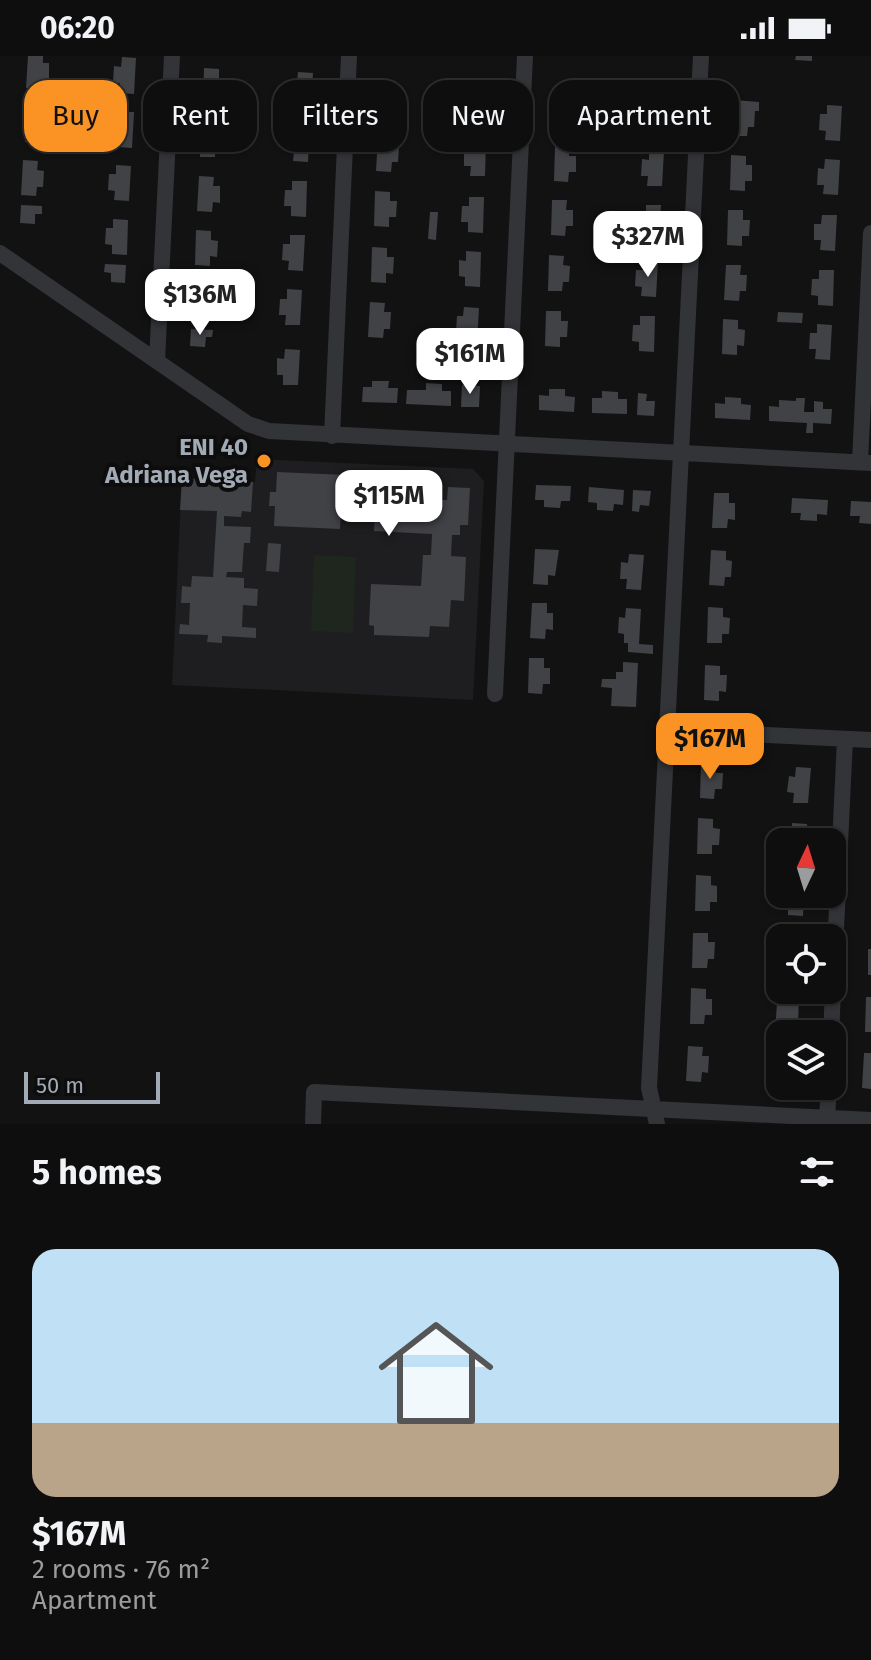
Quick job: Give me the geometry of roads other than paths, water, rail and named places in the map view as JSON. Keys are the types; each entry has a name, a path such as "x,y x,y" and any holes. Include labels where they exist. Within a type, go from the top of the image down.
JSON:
{"street":[{"path":"157,361 172,56"},
{"path":"332,436 349,56"},
{"path":"495,694 525,56"},
{"path":"655,1117 649,1088 701,56"},
{"path":"0,253 248,424 275,432 866,463 871,233"},
{"path":"667,730 871,740"},
{"path":"832,1020 845,739"},
{"path":"313,1124 314,1092 655,1117 871,1120"},
{"path":"827,1118 828,1100"}],"place":[{"name":"ENI 40 Adriana Vega","path":"264,461"}]}
